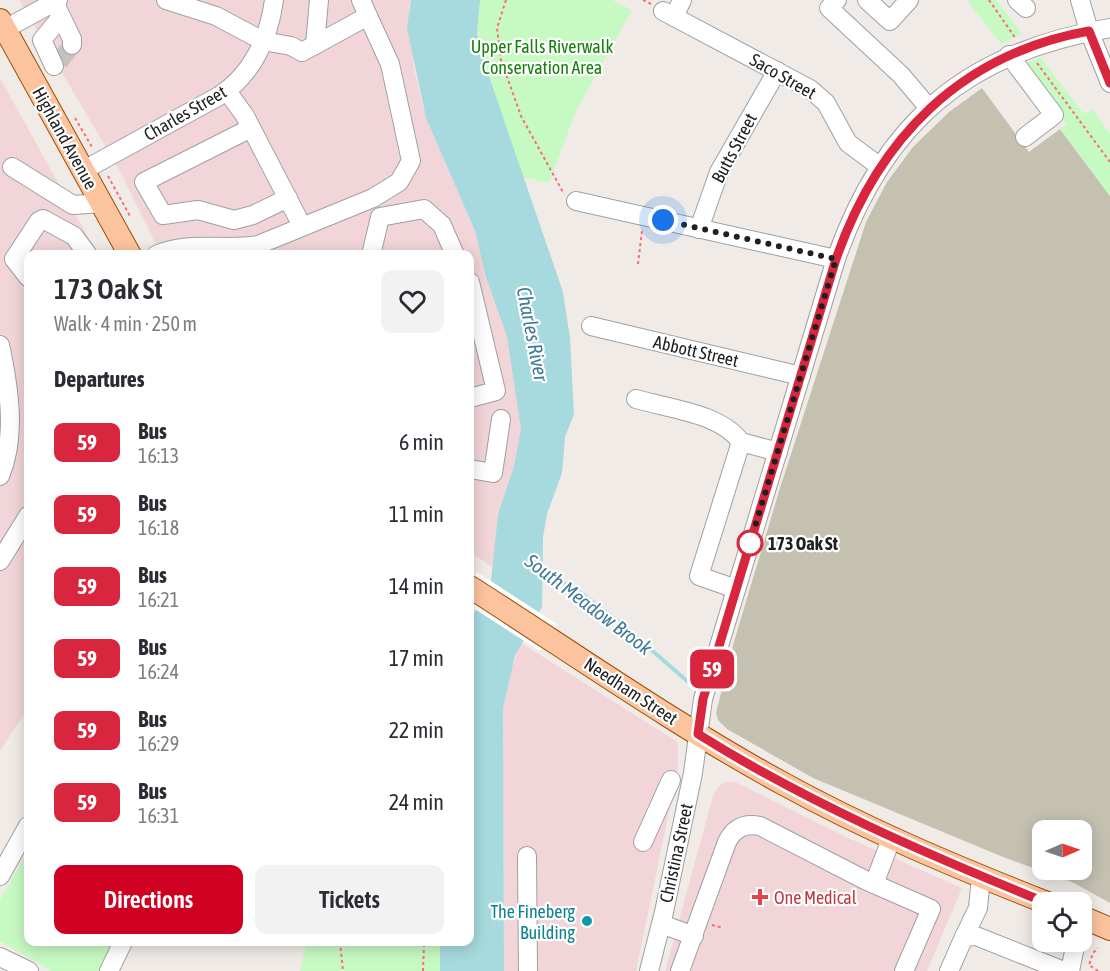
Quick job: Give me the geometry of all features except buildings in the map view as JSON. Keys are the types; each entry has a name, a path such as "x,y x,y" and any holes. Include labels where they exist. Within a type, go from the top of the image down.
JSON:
{"main road":[{"name":"Highland Avenue","path":"2,25 127,250"},
{"name":"Needham Street","path":"474,589 698,734 782,783 896,840 981,877 1032,892"},
{"path":"1092,921 1110,929"}],"street":[{"path":"166,0 216,16 263,41 291,46 302,52 315,45 364,8 390,64 411,161 399,182 374,198 258,245 241,248 201,245 185,250"},
{"name":"Charles Street","path":"84,170 227,91 248,69 263,41 274,0"},
{"path":"315,45 319,0"},
{"name":"Saco Street","path":"682,0 668,14 820,96 848,143 879,166"},
{"path":"867,0 890,21 909,0"},
{"path":"1080,0 1089,31 1110,83"},
{"path":"833,4 901,75 928,107"},
{"path":"2,25 58,6"},
{"path":"58,6 72,45"},
{"path":"35,83 57,64 42,40 58,6"},
{"name":"Christina Street","path":"649,971 680,837 703,699 836,259 853,217 879,166 928,107 1013,47 1110,28"},
{"path":"1013,47 1053,115 1025,136"},
{"name":"Butts Street","path":"699,229 719,172 777,71"},
{"path":"227,91 251,128 288,198 300,227"},
{"path":"251,128 144,182 163,215 198,210 234,220 253,215 288,198"},
{"path":"12,167 73,205 102,203"},
{"path":"576,201 805,250 836,259"},
{"path":"372,250 380,217 424,209 442,225 453,250"},
{"path":"24,272 14,259 43,219 74,236 84,250"},
{"path":"440,250 442,225"},
{"path":"474,299 496,391 474,397"},
{"name":"Abbott Street","path":"591,326 801,376"},
{"path":"0,345 9,410 0,476"},
{"path":"636,399 711,420 731,429 741,442 778,452"},
{"path":"474,470 493,473 501,419"},
{"path":"736,589 699,576 741,442"},
{"path":"0,561 24,522"},
{"path":"671,780 646,834 680,837"},
{"path":"680,971 701,930 727,842 734,831 744,826 760,826 878,886 931,909 904,971"},
{"path":"0,876 24,833"},
{"path":"878,886 896,840"},
{"path":"527,856 528,971"},
{"path":"949,971 978,908 981,877"},
{"path":"661,924 701,930"},
{"path":"964,937 984,937 1064,971"},
{"path":"110,971 121,946"},
{"path":"1070,971 1074,952"},
{"path":"0,957 28,971"}],"path":[{"path":"506,0 497,28 501,60 521,116 558,186 567,197 576,201"},
{"path":"989,0 1013,47"},
{"path":"1034,59 1110,162"},
{"name":"Highland Avenue","path":"111,181 134,223"},
{"path":"638,264 645,216"},
{"path":"701,930 723,928"},
{"path":"340,946 343,971"},
{"path":"423,971 424,946"},
{"path":"1098,948 1093,953 1089,965 1098,971"}],"shaded area":[{"path":"19,0 411,0 409,6 414,69 426,118 475,231 486,277 507,337 516,383 521,429 514,466 498,514 493,567 474,555 474,250 159,250 120,171"},
{"path":"0,78 95,250 24,250 24,714 0,751"},
{"path":"982,88 1029,152 1060,129 1110,196 1110,903 1066,880 1092,880 1092,820 1032,820 1032,868 813,778 727,729 718,720 716,713 733,645 780,488 866,222 887,182 913,147 949,112"},
{"path":"521,643 678,744 678,768 636,971 504,971 503,708 508,680"},
{"path":"726,782 735,782 846,837 962,888 927,971 665,971 713,796 719,786"}],"green space":[{"name":"Upper Falls Riverwalk Conservation Area","path":"480,0 612,0 632,10 576,111 549,183 522,177 481,53 477,34"},
{"path":"967,0 997,0 1022,34 1001,44"},
{"path":"1040,57 1084,114 1092,109 1110,134 1110,196 1060,129 1067,124 1027,63"},
{"path":"24,858 24,946 111,946 100,971 51,971 0,941 0,900"},
{"path":"306,946 446,946 447,971 300,971"}],"water":[{"name":"Charles River","path":"411,0 480,0 477,34 481,53 563,292 570,338 574,414 565,437 562,473 547,514 543,537 542,607 515,656 503,708 504,971 440,971 440,946 474,946 474,613 491,580 498,514 514,466 521,429 507,337 486,277 475,231 426,118 407,28"}],"pier":[{"path":"477,572 557,624 540,651 474,609 474,577"}],"waterway":[{"name":"South Meadow Brook","path":"539,570 577,590 623,625 687,681"}],"tunnel":[{"path":"59,62 72,45"}],"bus line":[{"name":"59","path":"1032,897 872,829 813,800 698,734 703,699 836,259 853,217 879,166 928,107 977,73 1009,55 1037,44 1089,31 1110,83"}],"place":[{"name":"173 Oak St","path":"750,543"},
{"name":"One Medical","path":"760,897"},
{"name":"The Fineberg Building","path":"587,921"}],"route":[{"path":"663,220 805,250 836,259 750,543"}]}
